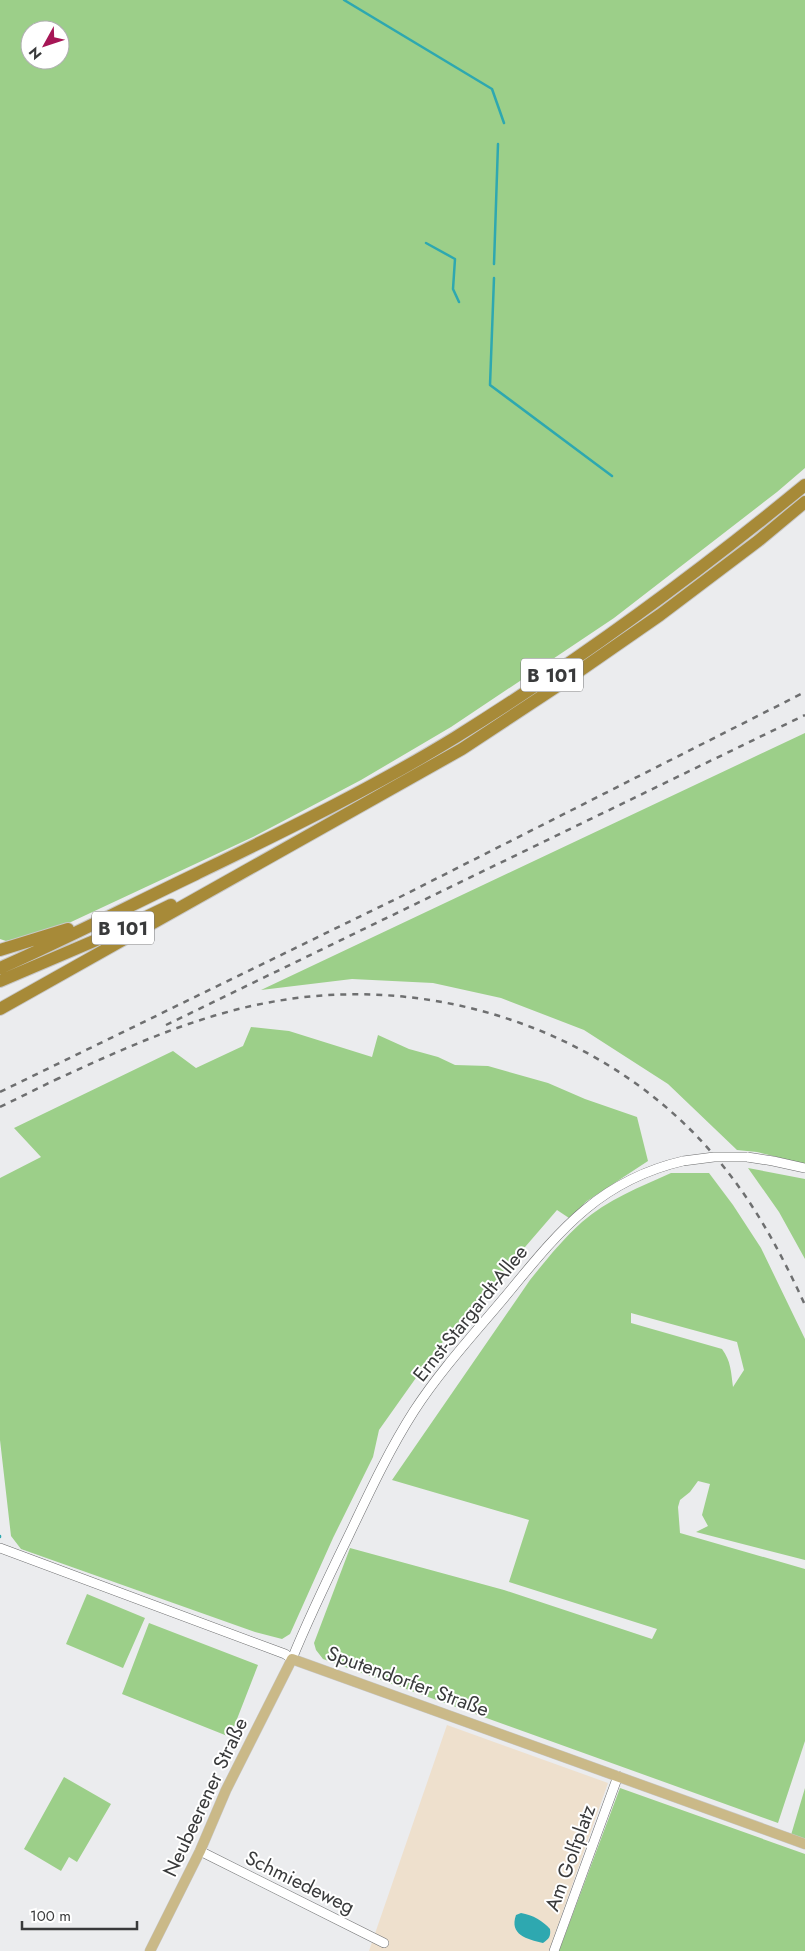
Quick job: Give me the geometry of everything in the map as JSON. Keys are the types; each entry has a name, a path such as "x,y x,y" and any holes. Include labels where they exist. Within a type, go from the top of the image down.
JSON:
{"highway":[{"name":"B 101","path":"0,968 278,834 455,738 555,673 645,610 743,536 805,485"},
{"name":"B 101","path":"0,981 115,932 243,871 462,748 562,683 710,578 805,502"},
{"path":"0,1009 166,917 243,871"},
{"path":"0,950 113,914"}],"main road":[{"name":"Sputendorfer Straße","path":"292,1659 805,1844"},
{"name":"Neubeerener Straße","path":"150,1951 200,1851 226,1790 292,1659"}],"street":[{"name":"Ernst-Stargardt-Allee","path":"292,1659 311,1613 391,1450 415,1409 450,1362 538,1256 574,1217 595,1200 624,1183 656,1169 683,1161 714,1157 747,1157 774,1160 803,1168"},
{"name":"Sputendorfer Straße","path":"0,1548 285,1654 292,1659"},
{"name":"Am Golfplatz","path":"554,1951 618,1776"},
{"name":"Schmiedeweg","path":"200,1851 384,1943"}],"shaded area":[{"path":"447,1725 608,1783 549,1951 369,1951"}],"green space":[{"path":"0,0 805,0 805,468 777,492 614,618 451,727 361,780 253,837 56,929 6,941 0,939"},
{"path":"805,733 805,1164 757,1152 737,1150 668,1084 584,1030 501,998 433,983 352,979 261,990"},
{"path":"251,1027 289,1031 372,1057 378,1035 409,1049 438,1057 455,1065 488,1066 548,1083 585,1099 637,1117 648,1161 587,1201 569,1218 557,1210 435,1351 379,1430 373,1457 333,1538 290,1634 282,1639 255,1632 21,1549 11,1536 0,1440 0,1178 41,1157 14,1128 173,1051 196,1068 243,1046"},
{"path":"748,1168 805,1179 805,1259 779,1212"},
{"path":"671,1173 709,1173 761,1248 805,1339 805,1560 696,1532 708,1526 702,1515 710,1484 698,1481 690,1492 680,1500 678,1507 680,1533 805,1569 805,1741 778,1823 323,1659 316,1650 314,1643 350,1548 504,1590 652,1639 657,1629 509,1582 529,1520 392,1480 530,1280 568,1235 602,1207 624,1194","holes":["631,1313 737,1342 744,1370 733,1387 729,1362 722,1349 631,1323"]},
{"path":"87,1594 145,1618 123,1668 66,1644"},
{"path":"149,1623 258,1665 230,1737 122,1694"},
{"path":"64,1777 111,1804 77,1862 69,1857 61,1871 24,1849"},
{"path":"620,1788 805,1854 805,1951 559,1951"},
{"path":"805,1788 805,1840 791,1835"}],"water":[{"path":"521,1913 530,1915 550,1929 550,1935 547,1940 543,1943 526,1938 517,1932 514,1922 516,1915"}],"waterway":[{"path":"344,0 492,89 504,123"},
{"path":"494,264 498,144"},
{"path":"426,243 455,259 453,289 459,302"},
{"path":"494,278 490,385 612,476"}],"railway":[{"path":"0,1092 400,897 805,692"},
{"path":"166,1025 805,715"},
{"path":"55,1080 185,1025 238,1009 266,1003 329,995 393,996 456,1005 517,1022 575,1047 630,1079 679,1119 723,1166 747,1198 778,1250 805,1305"},
{"path":"0,1107 61,1077"}]}
